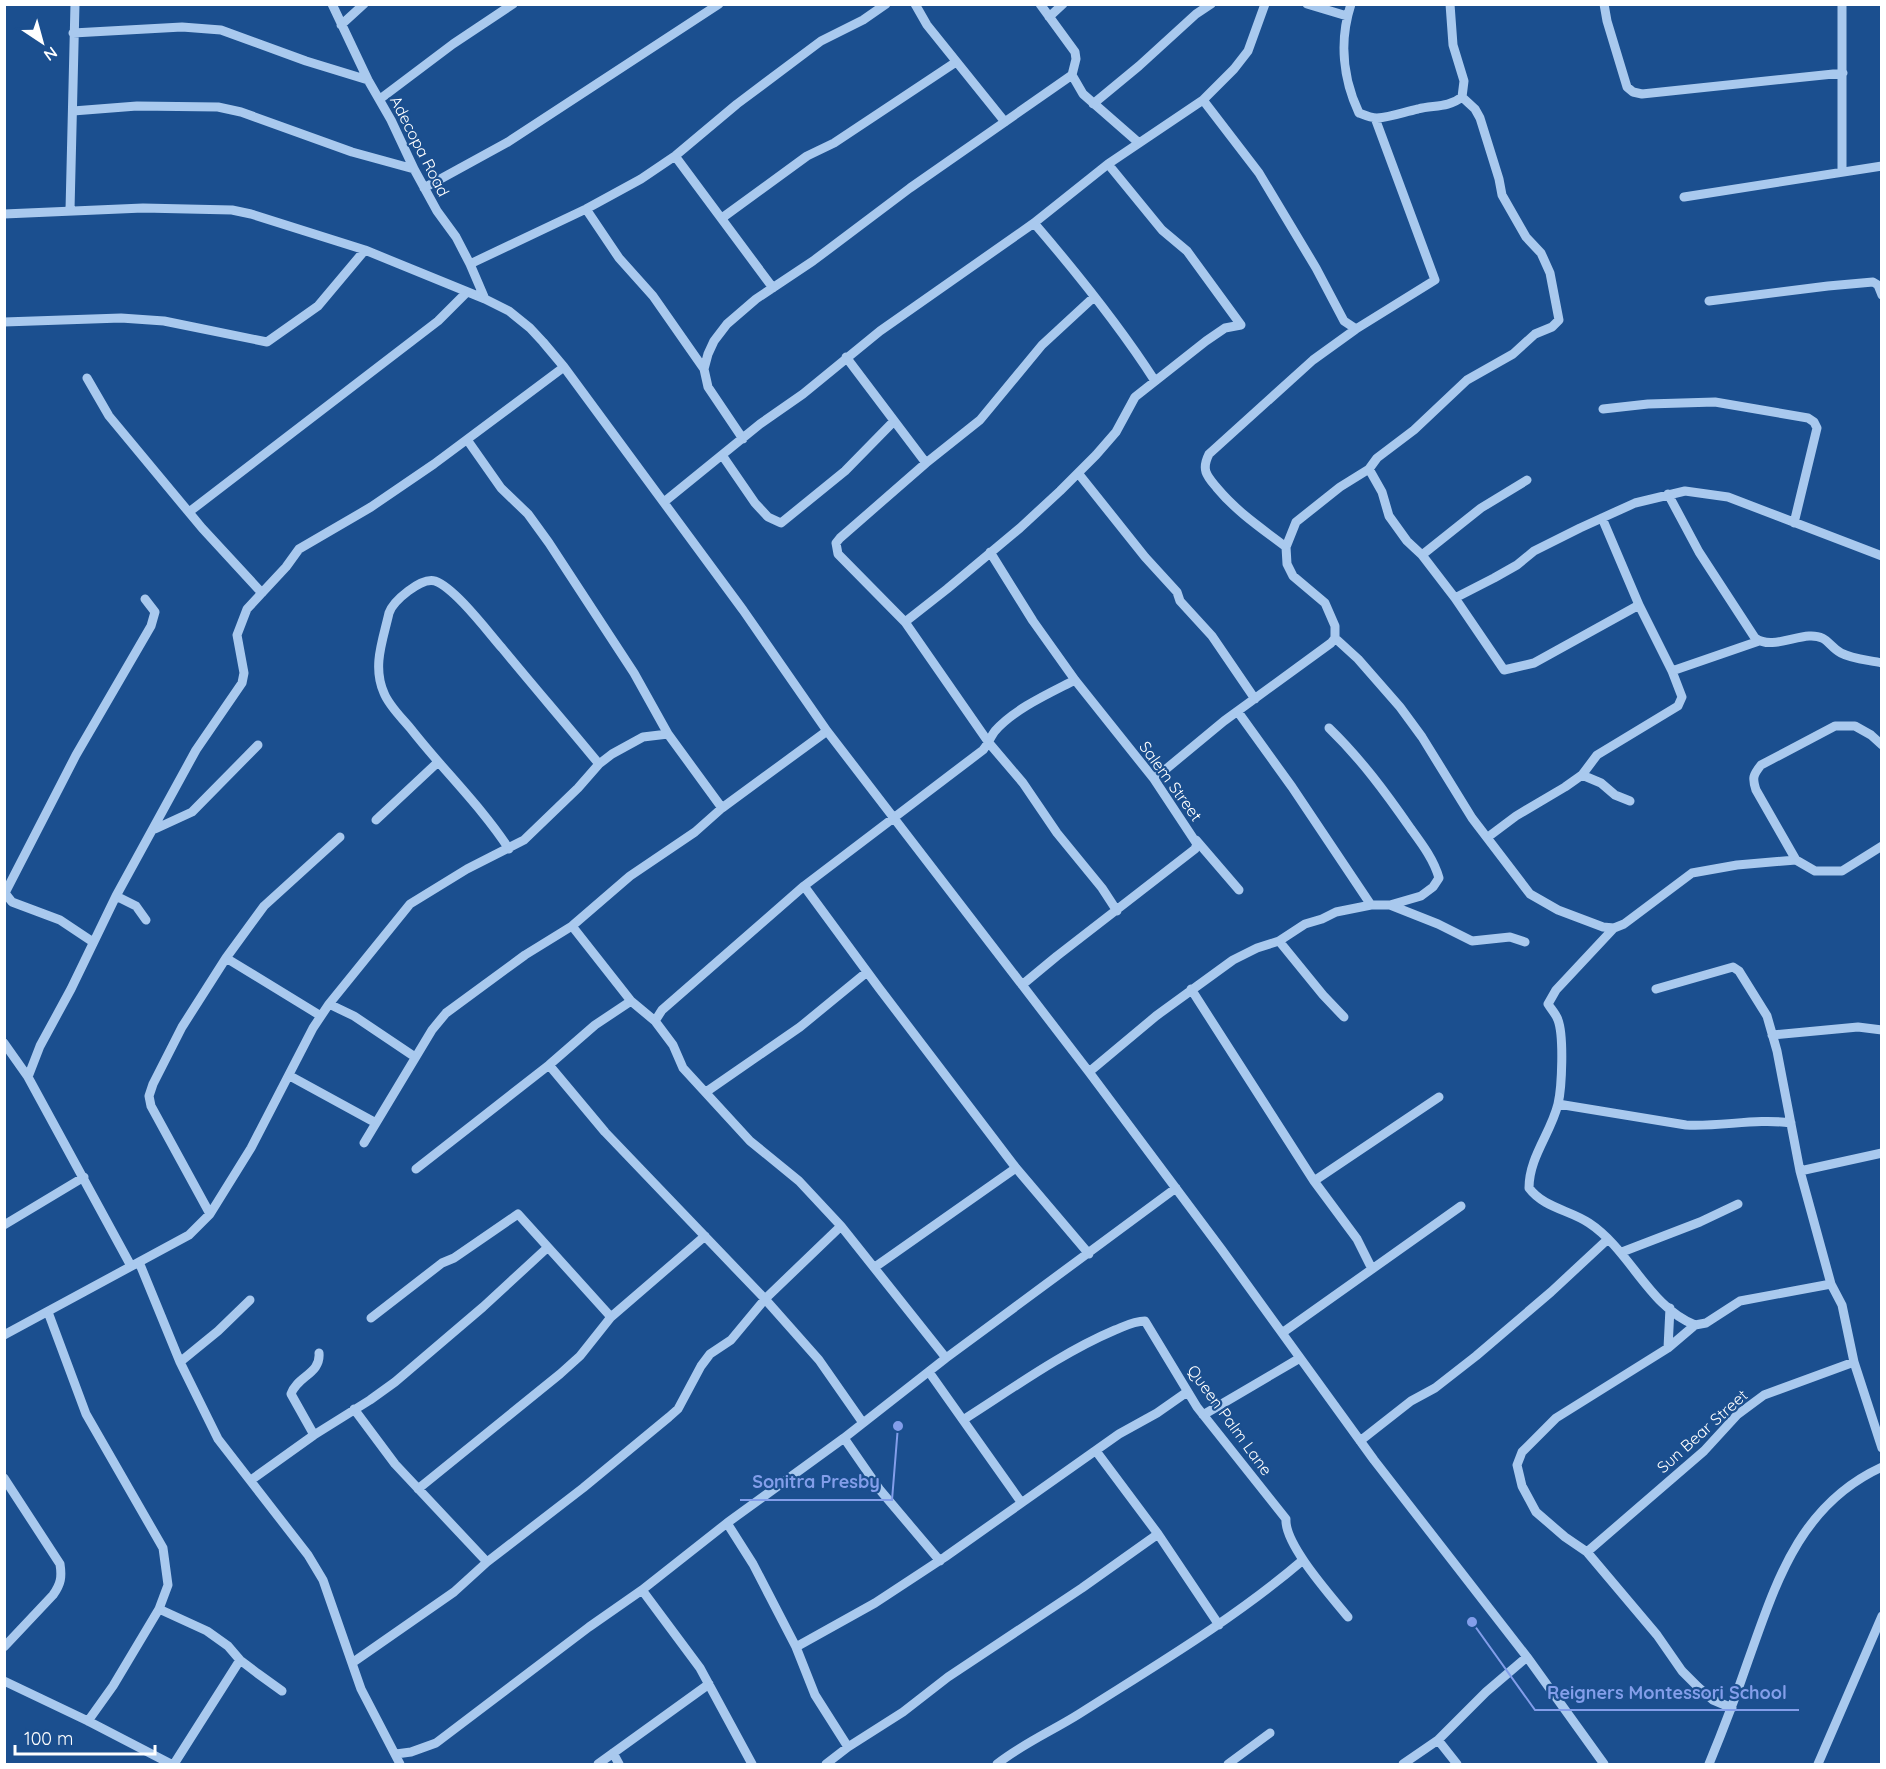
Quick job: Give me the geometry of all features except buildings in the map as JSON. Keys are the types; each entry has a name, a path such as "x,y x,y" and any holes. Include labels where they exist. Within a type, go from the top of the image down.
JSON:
{"street":[{"path":"70,210 75,4"},
{"name":"Adecopa Road","path":"332,4 414,169 470,264 485,299"},
{"path":"341,25 363,4"},
{"path":"380,99 453,44 513,4"},
{"path":"424,188 508,142 719,4"},
{"path":"470,264 586,209 641,179 675,156 737,104 821,41 863,20 886,4"},
{"path":"915,4 927,25 1005,122"},
{"path":"704,369 711,347 727,324 756,299 813,261 910,188 1072,75 1076,59 1075,52 1040,4"},
{"path":"1048,17 1063,4"},
{"path":"1093,104 1196,14 1211,4"},
{"path":"664,502 899,317 1034,223 1108,164 1203,100 1234,69 1248,51 1265,4"},
{"path":"1307,4 1347,16"},
{"path":"1351,4 1342,47 1351,98 1359,113 1375,118 1395,116 1420,108 1442,107 1462,98 1464,81 1453,45 1450,4"},
{"path":"1604,4 1606,21 1627,87 1634,92 1642,94 1843,73"},
{"path":"1842,4 1842,171"},
{"path":"73,33 182,27 220,30 306,61 368,80"},
{"path":"722,218 807,156 834,143 956,62"},
{"path":"1072,75 1083,94 1139,143"},
{"path":"1154,779 1186,750 1335,638 1335,626 1324,603 1293,576 1287,564 1286,547 1296,522 1340,487 1369,469 1377,458 1414,430 1467,380 1512,354 1535,334 1552,327 1558,320 1551,273 1541,253 1526,237 1510,212 1502,195 1480,118 1475,109 1462,98"},
{"path":"1203,100 1259,173 1316,268 1344,321 1356,328"},
{"path":"74,111 137,106 218,107 242,112 352,152 414,169"},
{"path":"1286,547 1230,504 1208,478 1205,462 1209,454 1313,360 1356,328 1435,280 1375,118"},
{"path":"675,156 773,288"},
{"path":"905,622 1020,528 1078,473 1116,432 1135,397 1225,328 1241,325 1187,251 1162,230 1108,164"},
{"path":"1684,197 1881,166"},
{"path":"4,214 143,208 232,210 271,219 365,250 485,299 509,312 530,328 564,367 743,610 827,731 1089,1072 1360,1441 1527,1657 1604,1764"},
{"path":"586,209 619,258 653,296 704,369 708,387 743,439"},
{"path":"1034,223 1128,339 1155,381"},
{"path":"4,322 132,318 164,321 267,342 318,306 365,250"},
{"path":"1709,301 1874,282 1878,285 1881,295"},
{"path":"189,512 438,321 466,292"},
{"path":"1094,297 1042,345 980,420 926,463 836,543 838,554 905,622 989,743 1023,783 1057,833 1102,888 1117,911"},
{"path":"846,357 926,463"},
{"path":"28,1077 40,1046 71,989 116,896 155,829 196,750 242,683 244,673 237,635 248,609 299,549 371,507 468,441 564,367"},
{"path":"87,378 109,416 189,512 262,593"},
{"path":"1604,409 1648,404 1715,402 1808,418 1817,428 1794,523"},
{"path":"722,455 755,503 768,517 781,523 845,471 894,421"},
{"path":"468,441 501,488 528,514 549,543 634,672 668,734 722,808"},
{"path":"1369,469 1382,492 1389,516 1455,598 1504,670 1534,663 1639,604"},
{"path":"1078,473 1145,557 1177,592 1180,601 1212,636 1255,699"},
{"path":"1422,555 1481,508 1527,480"},
{"path":"1455,598 1509,570 1534,551 1602,518 1635,503 1685,491 1728,497 1881,556"},
{"path":"1668,494 1699,552 1759,641"},
{"path":"1488,837 1516,816 1582,775 1597,755 1678,706 1682,697 1602,518"},
{"name":"Salem Street","path":"990,552 1033,621 1075,680 1154,779 1197,844 1195,849 1022,985"},
{"path":"509,849 498,831 460,785 437,763 385,696 378,679 378,662 391,609 420,583 427,580 441,584 473,615 598,764"},
{"path":"93,942 60,920 12,902 5,893 76,755 151,626 155,612 145,599"},
{"path":"1672,671 1759,641 1789,641 1809,636 1825,638 1840,653 1881,663"},
{"path":"1335,638 1358,659 1400,707 1422,737 1472,818 1530,894 1558,910 1603,927 1614,928"},
{"path":"655,1021 662,1010 804,886 966,765 989,743 994,731 1034,701 1075,680"},
{"path":"1238,712 1371,904"},
{"path":"1881,746 1871,735 1855,726 1835,726 1761,765 1752,780 1796,860 1815,872 1842,871 1881,846"},
{"path":"1329,728 1375,778 1419,840 1437,871 1439,878 1433,887 1420,896 1390,905"},
{"path":"364,1143 432,1029 446,1013 525,955 572,926 630,876 695,832 722,808 827,731"},
{"path":"4,1335 189,1235 210,1214 251,1148 329,1004 410,904 467,869 524,840 587,779 598,764 612,754 643,737 668,734"},
{"path":"155,829 192,812 258,745"},
{"path":"376,820 437,763"},
{"path":"1582,775 1601,783 1615,795 1630,801"},
{"path":"210,1214 151,1106 149,1096 153,1084 182,1027 226,958 264,906 340,837"},
{"path":"1195,838 1239,890"},
{"path":"1695,1325 1683,1320 1657,1297 1622,1252 1589,1223 1542,1200 1529,1188 1529,1179 1539,1148 1558,1104 1562,1048 1558,1021 1548,1004 1556,990 1614,928 1624,924 1692,873 1737,865 1796,860"},
{"path":"804,886 1016,1168 1089,1254"},
{"path":"116,896 136,906 146,920"},
{"path":"1089,1072 1191,989 1233,960 1257,948 1279,941 1305,924 1336,912 1371,904 1390,905 1438,924 1472,941 1510,937 1525,942"},
{"path":"572,926 631,1001 655,1021 673,1045 683,1068 750,1141 799,1180 841,1226 946,1358"},
{"path":"1279,941 1344,1017"},
{"path":"226,958 321,1016"},
{"path":"1656,990 1733,967 1739,971 1767,1016 1800,1171 1831,1284 1842,1305 1854,1362 1881,1448"},
{"path":"706,1092 800,1028 867,972"},
{"path":"1191,989 1314,1181 1357,1239 1372,1269"},
{"path":"416,1169 549,1065 595,1025 631,1001"},
{"path":"329,1004 354,1016 415,1057"},
{"path":"1772,1035 1858,1027 1881,1030"},
{"path":"4,1043 28,1077 135,1264 180,1362 219,1439 308,1555 323,1580 361,1689 378,1725 396,1754 399,1764"},
{"path":"549,1065 604,1132 765,1299 819,1360 862,1424"},
{"path":"290,1076 376,1123"},
{"path":"1314,1181 1439,1097"},
{"path":"1558,1104 1686,1125 1706,1126 1776,1121 1791,1123"},
{"path":"1800,1171 1881,1153"},
{"path":"874,1267 1016,1168"},
{"path":"4,1225 84,1177"},
{"path":"396,1754 411,1752 436,1743 589,1627 642,1590 727,1523 844,1438 946,1358 1176,1188"},
{"path":"1622,1252 1700,1222 1737,1204"},
{"path":"1282,1333 1461,1206"},
{"path":"371,1318 442,1263 454,1258 518,1214 610,1317"},
{"path":"352,1663 454,1592 487,1562 583,1488 678,1408 710,1354 731,1340 765,1299 841,1226"},
{"path":"418,1489 560,1374 585,1350 610,1317 705,1236"},
{"path":"1360,1441 1411,1401 1435,1388 1476,1356 1608,1239"},
{"path":"251,1480 395,1382 547,1248"},
{"path":"1732,1708 1713,1700 1682,1671 1657,1635 1587,1552 1536,1512 1522,1486 1516,1465 1522,1452 1556,1419 1668,1348 1695,1325 1706,1323 1740,1300 1831,1284"},
{"path":"180,1362 218,1331 250,1300"},
{"path":"1668,1348 1670,1308"},
{"path":"48,1312 86,1414 163,1548 168,1585 159,1609 113,1686 88,1720"},
{"name":"Queen Palm Lane","path":"963,1420 1060,1359 1102,1336 1137,1321 1145,1321 1187,1392 1286,1519 1285,1527 1304,1560 1347,1617"},
{"path":"314,1435 291,1394 293,1387 317,1367 320,1362 320,1353"},
{"path":"1203,1415 1300,1358"},
{"name":"Sun Bear Street","path":"1587,1552 1704,1451 1737,1415 1764,1395 1854,1362"},
{"path":"929,1372 1021,1502"},
{"path":"796,1647 875,1603 940,1561 1119,1434 1157,1413 1187,1392"},
{"path":"354,1409 395,1464 440,1515 487,1562"},
{"path":"844,1438 880,1490 940,1561"},
{"path":"1096,1451 1158,1534 1219,1625"},
{"path":"1709,1764 1732,1708 1770,1599 1792,1551 1825,1506 1868,1473 1881,1467"},
{"path":"4,1478 60,1564 62,1576 60,1586 53,1595 4,1647"},
{"path":"727,1523 753,1564 796,1647 815,1695 848,1747"},
{"path":"826,1764 903,1712 948,1677 1082,1588 1158,1534"},
{"path":"997,1764 1012,1752 1047,1734 1219,1625 1304,1560"},
{"path":"642,1590 681,1640 709,1684 752,1764"},
{"path":"159,1609 207,1631 228,1646 240,1660 282,1691"},
{"path":"1818,1764 1881,1616"},
{"path":"1403,1764 1438,1740 1486,1692 1527,1657"},
{"path":"4,1681 88,1720 172,1764 240,1660"},
{"path":"598,1764 709,1684"},
{"path":"1228,1764 1269,1733"},
{"path":"1438,1740 1457,1764"},
{"path":"613,1753 619,1764"}],"place":[{"name":"Sonitra Presby","path":"898,1426"},
{"name":"Reigners Montessori School","path":"1472,1622"}]}
